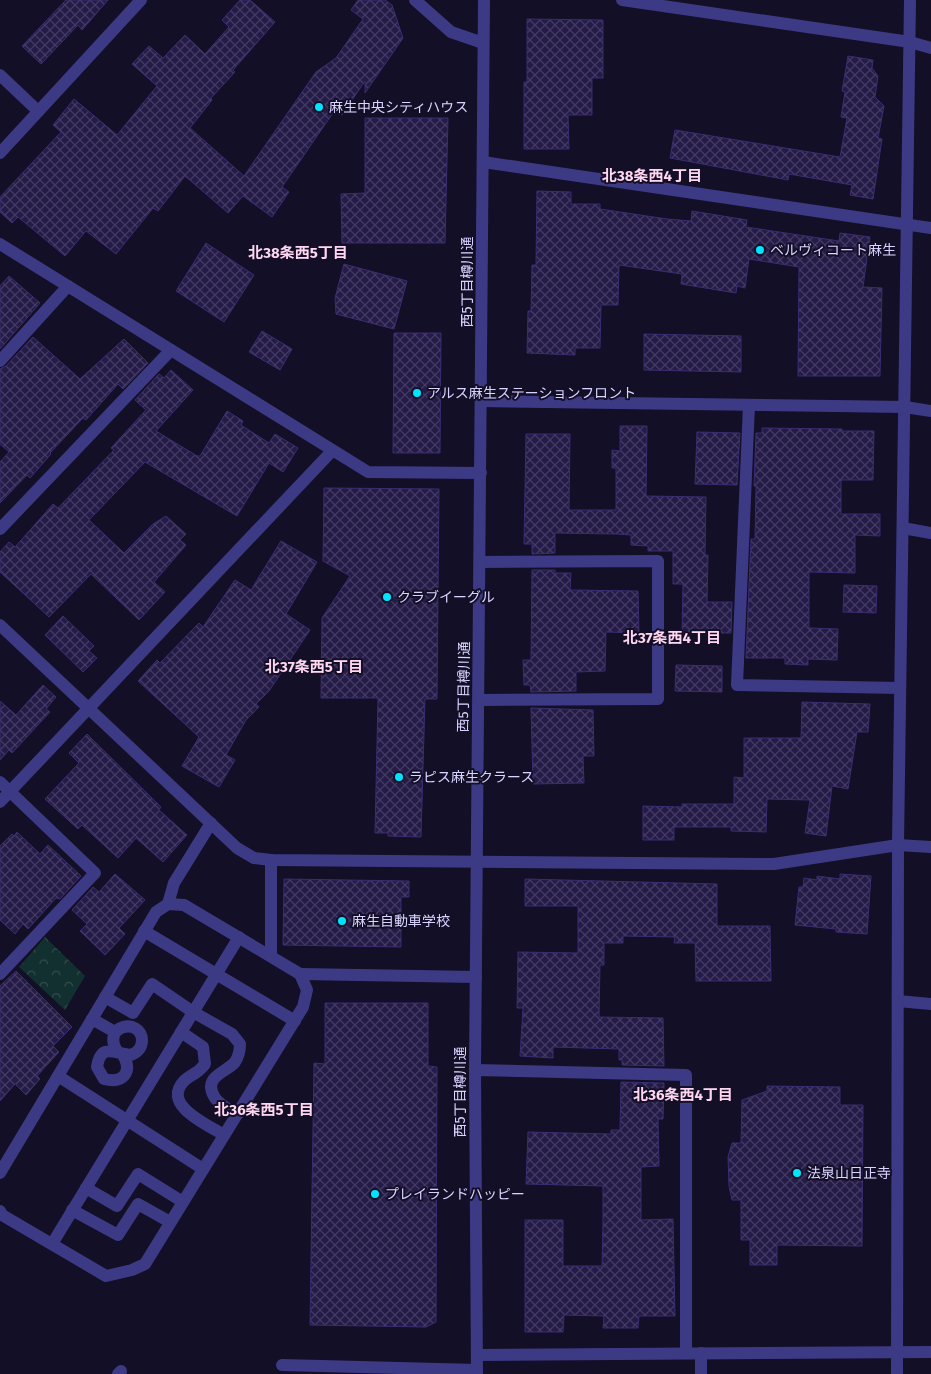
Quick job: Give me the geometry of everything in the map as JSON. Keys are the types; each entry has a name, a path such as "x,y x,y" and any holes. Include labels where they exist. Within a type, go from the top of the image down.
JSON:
{"street":[{"path":"0,153 141,0"},
{"path":"416,0 451,32 484,43"},
{"name":"西5丁目樽川通","path":"477,1372 476,861 482,401 484,0"},
{"path":"622,0 910,42 931,48"},
{"path":"897,1374 898,845 910,0"},
{"path":"0,75 38,111"},
{"path":"483,162 931,228"},
{"path":"0,244 368,472 481,473"},
{"path":"0,361 68,286"},
{"path":"0,529 171,350"},
{"path":"482,401 905,407 931,411"},
{"path":"749,405 737,685 900,688"},
{"path":"0,802 332,451"},
{"path":"903,528 931,532"},
{"path":"479,700 658,699 658,562 480,562"},
{"path":"0,625 237,848 254,858 271,860 774,864 898,845 931,847"},
{"path":"0,782 95,873 0,974"},
{"path":"168,904 174,883 211,823"},
{"path":"271,860 271,956"},
{"path":"0,1173 144,931 156,912 168,904 184,905 300,974 476,977"},
{"path":"144,931 295,1022"},
{"path":"52,1244 239,937"},
{"path":"0,1211 2,1215 106,1276 132,1270 145,1264 295,1022 303,1007 307,990 300,974"},
{"path":"105,998 133,1013 152,984 193,1012 232,1034 240,1044 239,1054 234,1064 223,1069 215,1077 212,1088 215,1099 236,1115"},
{"path":"898,1001 931,1004"},
{"path":"92,1019 115,1032"},
{"path":"120,1053 113,1038 115,1032 122,1027 130,1026 137,1029 142,1036 142,1044 138,1051 131,1055 120,1053 109,1051 102,1054 98,1060 99,1074 104,1079 113,1081 121,1078 126,1072 127,1063 120,1053"},
{"path":"181,1032 203,1047 205,1064 198,1073 185,1080 178,1088 178,1100 184,1110 224,1135"},
{"path":"475,1070 686,1075 686,1353"},
{"path":"58,1076 203,1169"},
{"path":"92,1098 104,1079"},
{"path":"86,1188 117,1206 138,1174 182,1202"},
{"path":"72,1210 118,1235 138,1204 170,1222"},
{"path":"477,1355 931,1352"},
{"path":"701,1353 701,1374"},
{"path":"282,1365 477,1372"}],"green space":[{"path":"45,937 85,976 65,1010 19,967"}],"building":[{"path":"66,0 108,0 82,30 78,25 41,64 22,46"},
{"path":"240,0 250,0 275,22 233,70 235,72 211,98 212,100 190,128 244,176 316,72 336,58 363,19 351,10 358,0 385,0 392,5 403,38 365,93 365,81 342,115 335,110 282,187 289,192 272,217 243,196 228,213 185,176 158,211 153,208 116,254 86,231 65,256 18,217 12,223 0,212 0,197 61,132 53,125 74,99 117,135 157,86 132,64 149,46 163,58 185,35 205,54 229,27 222,20"},
{"path":"527,19 603,20 603,78 592,78 592,115 568,115 569,149 524,149 524,82 527,82"},
{"path":"848,56 873,60 872,68 878,76 875,97 884,106 878,138 882,139 873,199 850,195 852,185 789,174 788,180 670,158 675,130 840,157 847,118 841,117 845,92 842,91"},
{"path":"365,118 448,118 445,243 342,243 341,194 365,193"},
{"path":"537,191 571,192 571,204 600,204 600,209 667,219 691,221 692,211 747,220 746,227 839,241 840,233 870,237 863,287 882,288 880,376 798,376 799,267 749,259 745,288 737,286 736,293 681,284 682,274 619,265 618,305 601,305 600,348 575,348 575,355 527,353 528,311 531,311 532,265 536,265"},
{"path":"206,243 254,275 224,322 176,291"},
{"path":"344,264 407,281 394,329 336,314 335,298"},
{"path":"9,276 40,303 0,349 0,286"},
{"path":"262,331 292,349 280,370 249,352"},
{"name":"アルス麻生ステーションフロント","path":"394,333 441,333 440,453 393,453"},
{"path":"644,334 741,336 741,372 644,370"},
{"path":"33,337 80,379 124,339 148,363 123,389 118,384 86,420 83,418 50,453 30,478 27,475 0,503 0,462 9,452 0,444 0,369 6,366"},
{"path":"171,370 193,390 156,431 200,456 227,411 243,421 241,425 269,443 275,434 298,448 283,472 269,463 237,516 145,462 89,520 124,553 153,524 166,516 186,534 180,540 186,545 154,582 165,592 139,620 91,574 49,617 0,572 0,552 9,542 15,547 53,504 58,508 114,450 111,448 146,410 135,400 159,374 164,378"},
{"path":"620,426 647,426 646,496 706,497 705,555 708,555 707,602 732,602 731,633 682,633 683,584 673,584 673,551 648,551 648,546 631,545 631,535 616,534 555,533 555,553 532,554 532,544 524,544 526,434 570,434 569,510 616,510 616,468 612,468 612,450 620,451"},
{"path":"762,428 874,431 873,480 841,480 841,514 880,514 880,536 855,535 855,573 809,572 809,628 838,629 837,660 808,659 808,665 785,664 785,658 746,658 751,539 755,539 756,433 762,433"},
{"path":"697,432 740,433 737,485 695,484"},
{"name":"クラブイーグル","path":"324,488 439,489 437,699 425,699 421,837 388,836 388,833 375,833 378,698 321,698 322,618 350,576 323,561"},
{"path":"281,541 317,562 286,614 310,630 269,691 256,704 259,707 246,720 226,755 235,760 219,787 182,766 199,737 138,681 157,660 160,663 199,623 203,627 235,580 251,590"},
{"path":"532,570 555,570 555,573 571,573 570,590 638,591 639,633 606,632 605,671 576,672 576,691 531,692 530,685 524,685 523,660 531,660"},
{"path":"844,585 877,586 876,613 843,612"},
{"path":"63,616 94,646 89,651 97,658 83,672 45,635"},
{"path":"676,665 722,666 722,692 675,691"},
{"path":"43,685 56,697 46,709 50,712 12,753 9,750 0,760 0,701 16,715"},
{"path":"802,702 870,704 868,732 857,732 848,789 832,786 826,836 805,833 810,800 767,799 766,832 731,831 731,827 674,827 674,840 643,840 643,806 682,807 682,804 734,804 734,777 744,778 744,738 801,738"},
{"path":"531,708 593,710 594,756 583,756 584,783 533,784"},
{"path":"87,734 161,807 159,810 187,835 163,862 136,838 118,858 82,825 78,829 45,799 79,763 69,753"},
{"path":"17,832 40,854 48,845 81,876 60,899 56,898 28,929 23,924 15,934 0,920 0,846 12,834 14,836"},
{"path":"115,874 145,900 119,928 125,934 105,955 80,931 87,924 72,910 93,887 99,892"},
{"path":"840,874 871,876 867,934 836,932 836,929 795,925 799,887 803,887 804,878 817,880 817,876 840,879"},
{"name":"麻生自動車学校","path":"284,879 409,881 409,897 401,897 401,947 283,945"},
{"path":"525,879 717,884 717,926 770,926 771,981 696,981 695,943 674,943 675,937 623,936 623,943 604,943 604,965 600,965 599,1017 663,1018 664,1066 622,1065 622,1060 619,1060 619,1049 553,1047 553,1058 520,1056 523,1008 517,1008 518,952 578,953 578,906 525,906"},
{"path":"16,971 72,1027 53,1046 59,1052 37,1076 40,1079 26,1095 15,1084 0,1101 0,986"},
{"name":"プレイランドハッピー","path":"325,1003 428,1003 428,1066 437,1067 436,1322 426,1327 310,1325 314,1063 325,1064"},
{"path":"621,1082 664,1083 663,1119 658,1119 659,1166 641,1167 641,1220 673,1219 675,1316 639,1316 638,1328 603,1328 604,1316 564,1315 563,1332 525,1332 525,1220 563,1220 563,1266 602,1266 603,1222 603,1186 526,1184 528,1132 611,1134 611,1130 620,1130"},
{"path":"767,1086 840,1087 840,1105 863,1105 862,1246 777,1245 777,1265 750,1265 750,1240 741,1240 741,1200 732,1200 729,1186 728,1157 732,1143 741,1143 742,1100 767,1091"}],"place":[{"name":"麻生中央シティハウス","path":"319,107"},
{"name":"ベルヴィコート麻生","path":"760,250"},
{"name":"アルス麻生ステーションフロント","path":"417,393"},
{"name":"クラブイーグル","path":"387,597"},
{"name":"ラピス麻生クラース","path":"399,777"},
{"name":"麻生自動車学校","path":"342,921"},
{"name":"法泉山日正寺","path":"797,1173"},
{"name":"プレイランドハッピー","path":"375,1194"}],"district":[{"name":"北38条西4丁目","path":"652,176"},
{"name":"北38条西5丁目","path":"298,253"},
{"name":"北37条西4丁目","path":"672,638"},
{"name":"北37条西5丁目","path":"314,667"},
{"name":"北36条西4丁目","path":"683,1095"},
{"name":"北36条西5丁目","path":"264,1110"}]}
